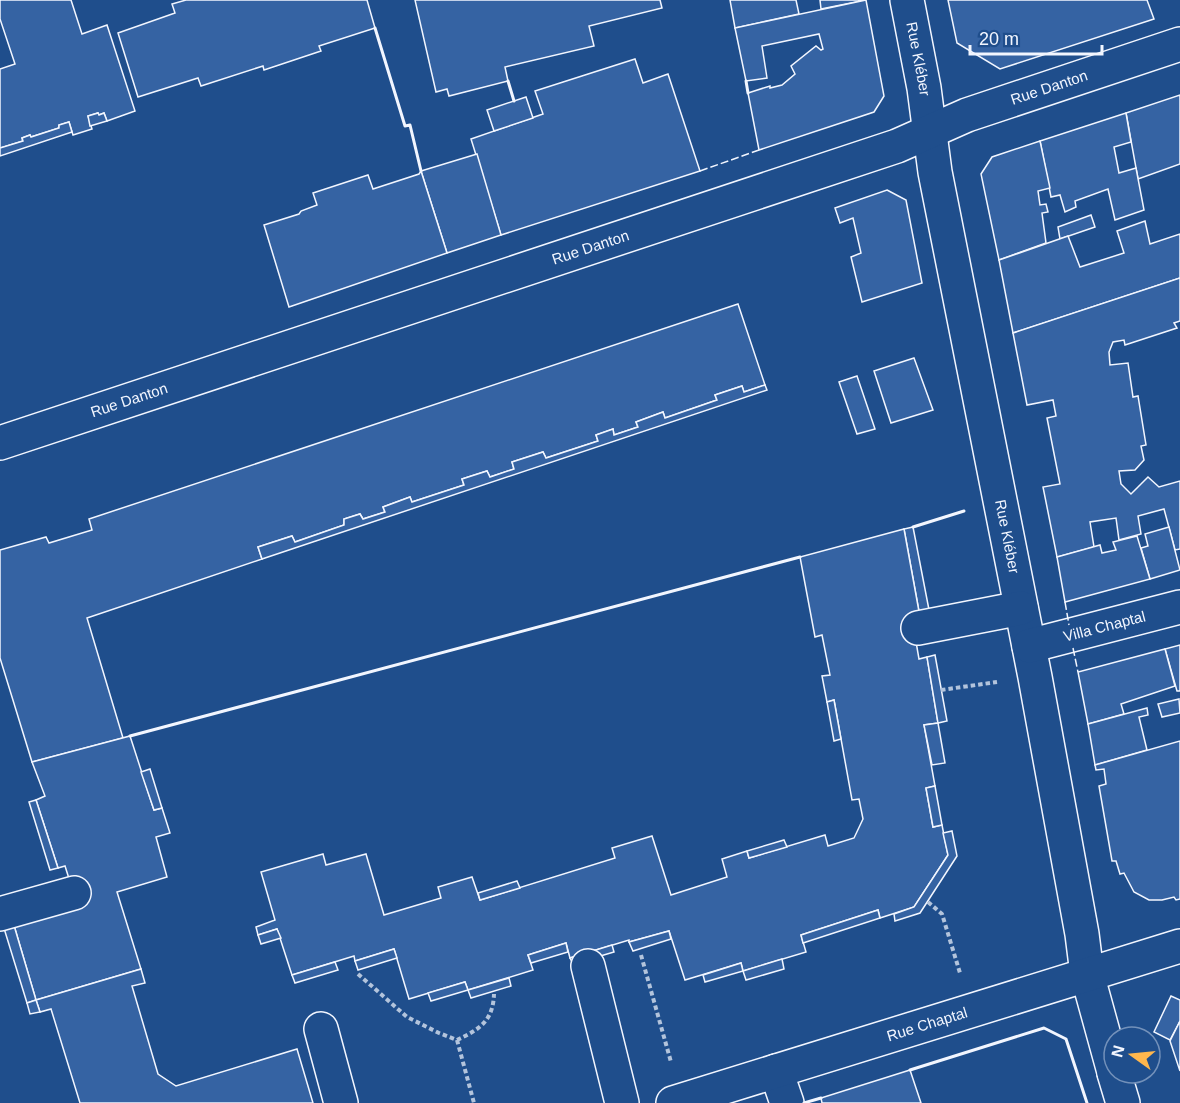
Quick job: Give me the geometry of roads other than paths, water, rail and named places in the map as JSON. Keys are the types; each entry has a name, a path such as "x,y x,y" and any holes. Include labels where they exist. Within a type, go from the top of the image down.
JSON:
{"street":[{"name":"Rue Kléber","path":"907,0 924,88 935,172 1032,662 1082,934 1087,974 1102,1028"},
{"name":"Rue Danton","path":"0,443 897,146 967,115 1180,44"},
{"name":"Villa Chaptal","path":"1032,662 1180,607"},
{"path":"918,628 1021,608"},
{"path":"0,914 74,893"},
{"name":"Rue Chaptal","path":"677,1102 1180,946"},
{"path":"588,966 622,1103"},
{"path":"321,1029 341,1103"},
{"path":"776,1071 787,1103"},
{"name":"Rue Kléber","path":"1118,1085 1123,1103"}]}
